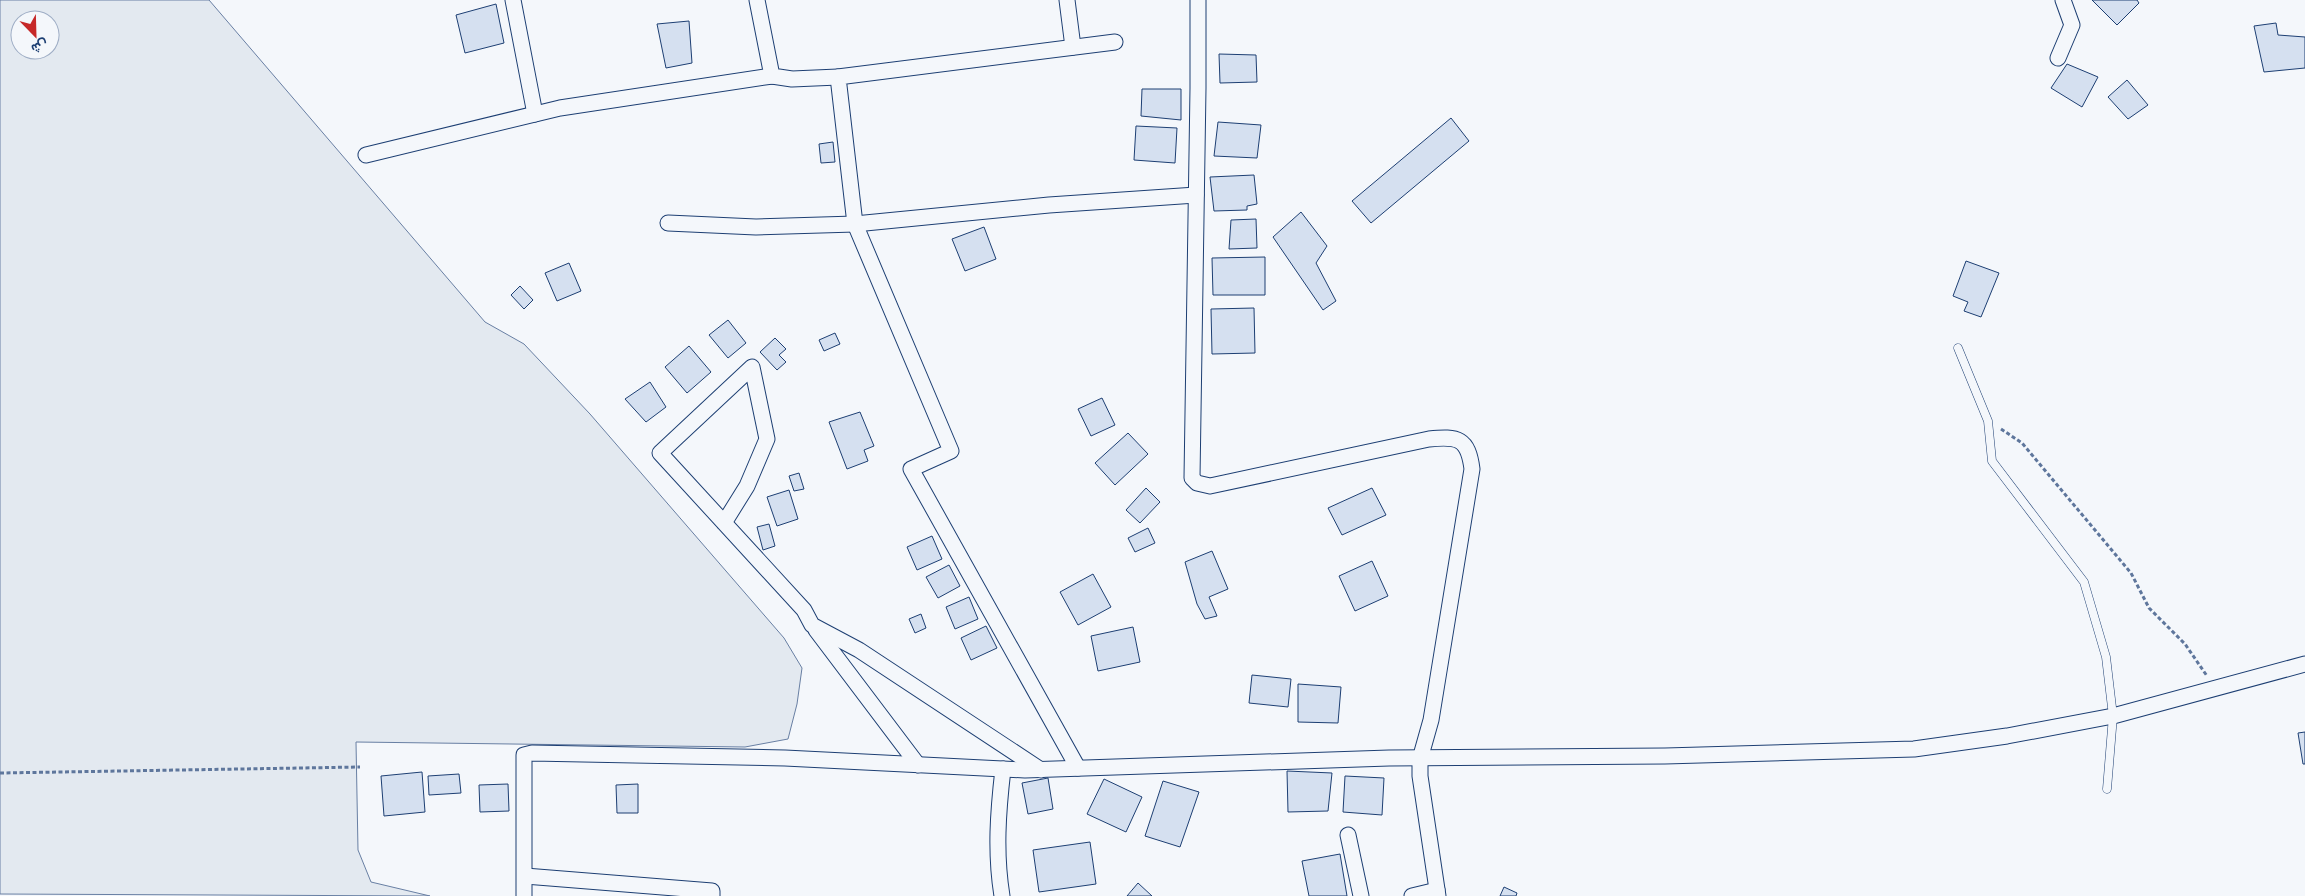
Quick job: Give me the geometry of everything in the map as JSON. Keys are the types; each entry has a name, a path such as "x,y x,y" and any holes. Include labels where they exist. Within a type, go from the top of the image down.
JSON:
{"street":[{"path":"513,0 535,114"},
{"path":"756,0 772,76"},
{"path":"1067,0 1073,47"},
{"path":"1198,0 1192,478 1197,483 1210,486 1429,439 1448,437 1461,442 1470,451 1471,479 1431,720 1420,758 1420,776 1438,893 1412,896"},
{"path":"2058,58 2072,25 2063,0"},
{"path":"366,155 560,108 772,76 792,79 838,77 1116,42"},
{"path":"838,77 855,224 951,450 911,469 1078,768"},
{"path":"668,223 756,227 855,224 1049,205 1196,195"},
{"path":"724,523 747,486 767,438 752,367 660,453 724,523 804,610 812,625 918,765"},
{"path":"812,625 859,650 1040,770"},
{"path":"524,896 524,755 532,753 775,758 1040,770 1389,758 1665,756 1914,749 2007,736 2114,716 2305,664"},
{"path":"1002,896 998,869 997,821 1003,769"},
{"path":"1348,835 1361,896"},
{"path":"525,876 712,891 712,896"}],"lane":[{"path":"1958,348 1988,421 1992,461 2084,582 2106,657 2114,716 2106,789"}],"path":[{"path":"1988,421 2022,443 2131,573 2149,608 2185,644 2215,687"},
{"path":"0,772 360,767"}],"shaded area":[{"path":"0,0 209,0 485,322 524,344 590,414 784,638 802,668 797,704 788,739 745,747 356,742 358,850 371,882 430,896 0,894"}],"building":[{"path":"2092,0 2137,0 2139,3 2117,25"},
{"path":"496,4 504,43 465,53 456,15"},
{"path":"689,21 692,63 666,68 657,24"},
{"path":"2276,23 2278,35 2305,37 2305,68 2264,72 2254,26"},
{"path":"1219,54 1256,55 1257,82 1220,83"},
{"path":"2067,64 2098,77 2082,107 2051,88"},
{"path":"2127,80 2148,105 2128,119 2108,97"},
{"path":"1142,89 1181,89 1181,120 1141,116"},
{"path":"1451,118 1469,141 1371,223 1352,201"},
{"path":"1218,122 1261,125 1257,158 1214,156"},
{"path":"1136,126 1177,128 1175,163 1134,160"},
{"path":"833,142 835,162 821,163 819,144"},
{"path":"1254,175 1257,204 1247,206 1247,210 1214,211 1210,177"},
{"path":"1301,212 1327,246 1316,263 1336,301 1323,310 1273,237"},
{"path":"1256,219 1257,248 1229,249 1231,220"},
{"path":"984,227 996,259 965,271 952,239"},
{"path":"1265,257 1265,295 1213,295 1212,258"},
{"path":"1966,261 1999,273 1981,317 1964,311 1968,302 1953,296"},
{"path":"569,263 581,291 557,301 545,273"},
{"path":"520,286 533,300 524,309 511,295"},
{"path":"1254,308 1255,353 1212,354 1211,309"},
{"path":"728,320 746,343 728,358 709,335"},
{"path":"835,333 840,344 824,351 819,340"},
{"path":"775,338 786,349 779,355 786,362 777,370 760,352"},
{"path":"689,346 711,372 687,393 665,367"},
{"path":"650,382 666,407 646,422 625,399"},
{"path":"1102,398 1115,425 1091,436 1078,409"},
{"path":"860,412 874,446 864,450 868,461 847,469 829,422"},
{"path":"1128,433 1148,454 1115,485 1095,463"},
{"path":"799,473 804,489 794,491 789,476"},
{"path":"1146,488 1160,502 1140,523 1126,510"},
{"path":"1372,488 1386,515 1342,535 1328,508"},
{"path":"789,490 798,519 777,526 767,497"},
{"path":"769,524 775,546 763,550 757,527"},
{"path":"1148,528 1155,543 1135,552 1128,538"},
{"path":"932,536 942,559 917,570 907,547"},
{"path":"1212,551 1228,589 1209,597 1217,616 1205,619 1197,604 1185,562"},
{"path":"1372,561 1388,596 1355,611 1339,576"},
{"path":"949,565 960,586 938,598 926,577"},
{"path":"1093,574 1111,607 1078,625 1060,592"},
{"path":"969,597 978,619 955,629 946,607"},
{"path":"921,614 926,628 915,633 909,619"},
{"path":"986,626 997,648 971,660 961,638"},
{"path":"1133,627 1140,662 1098,671 1091,636"},
{"path":"1252,675 1291,679 1288,707 1249,703"},
{"path":"1298,684 1341,687 1338,723 1298,722"},
{"path":"2305,732 2305,764 2303,764 2298,733"},
{"path":"1287,771 1332,773 1328,811 1288,812"},
{"path":"422,772 425,812 384,816 381,776"},
{"path":"459,774 461,793 429,795 428,776"},
{"path":"1345,776 1384,778 1382,815 1343,812"},
{"path":"1048,778 1053,809 1028,814 1022,783"},
{"path":"1104,779 1142,797 1126,832 1087,814"},
{"path":"1163,781 1199,792 1180,847 1145,836"},
{"path":"508,784 509,811 480,812 479,785"},
{"path":"638,784 638,813 617,813 616,785"},
{"path":"1090,842 1096,884 1039,892 1033,850"},
{"path":"1340,854 1347,896 1309,896 1302,861"},
{"path":"1138,883 1152,896 1127,896"},
{"path":"1504,887 1517,893 1516,896 1500,896"}]}
